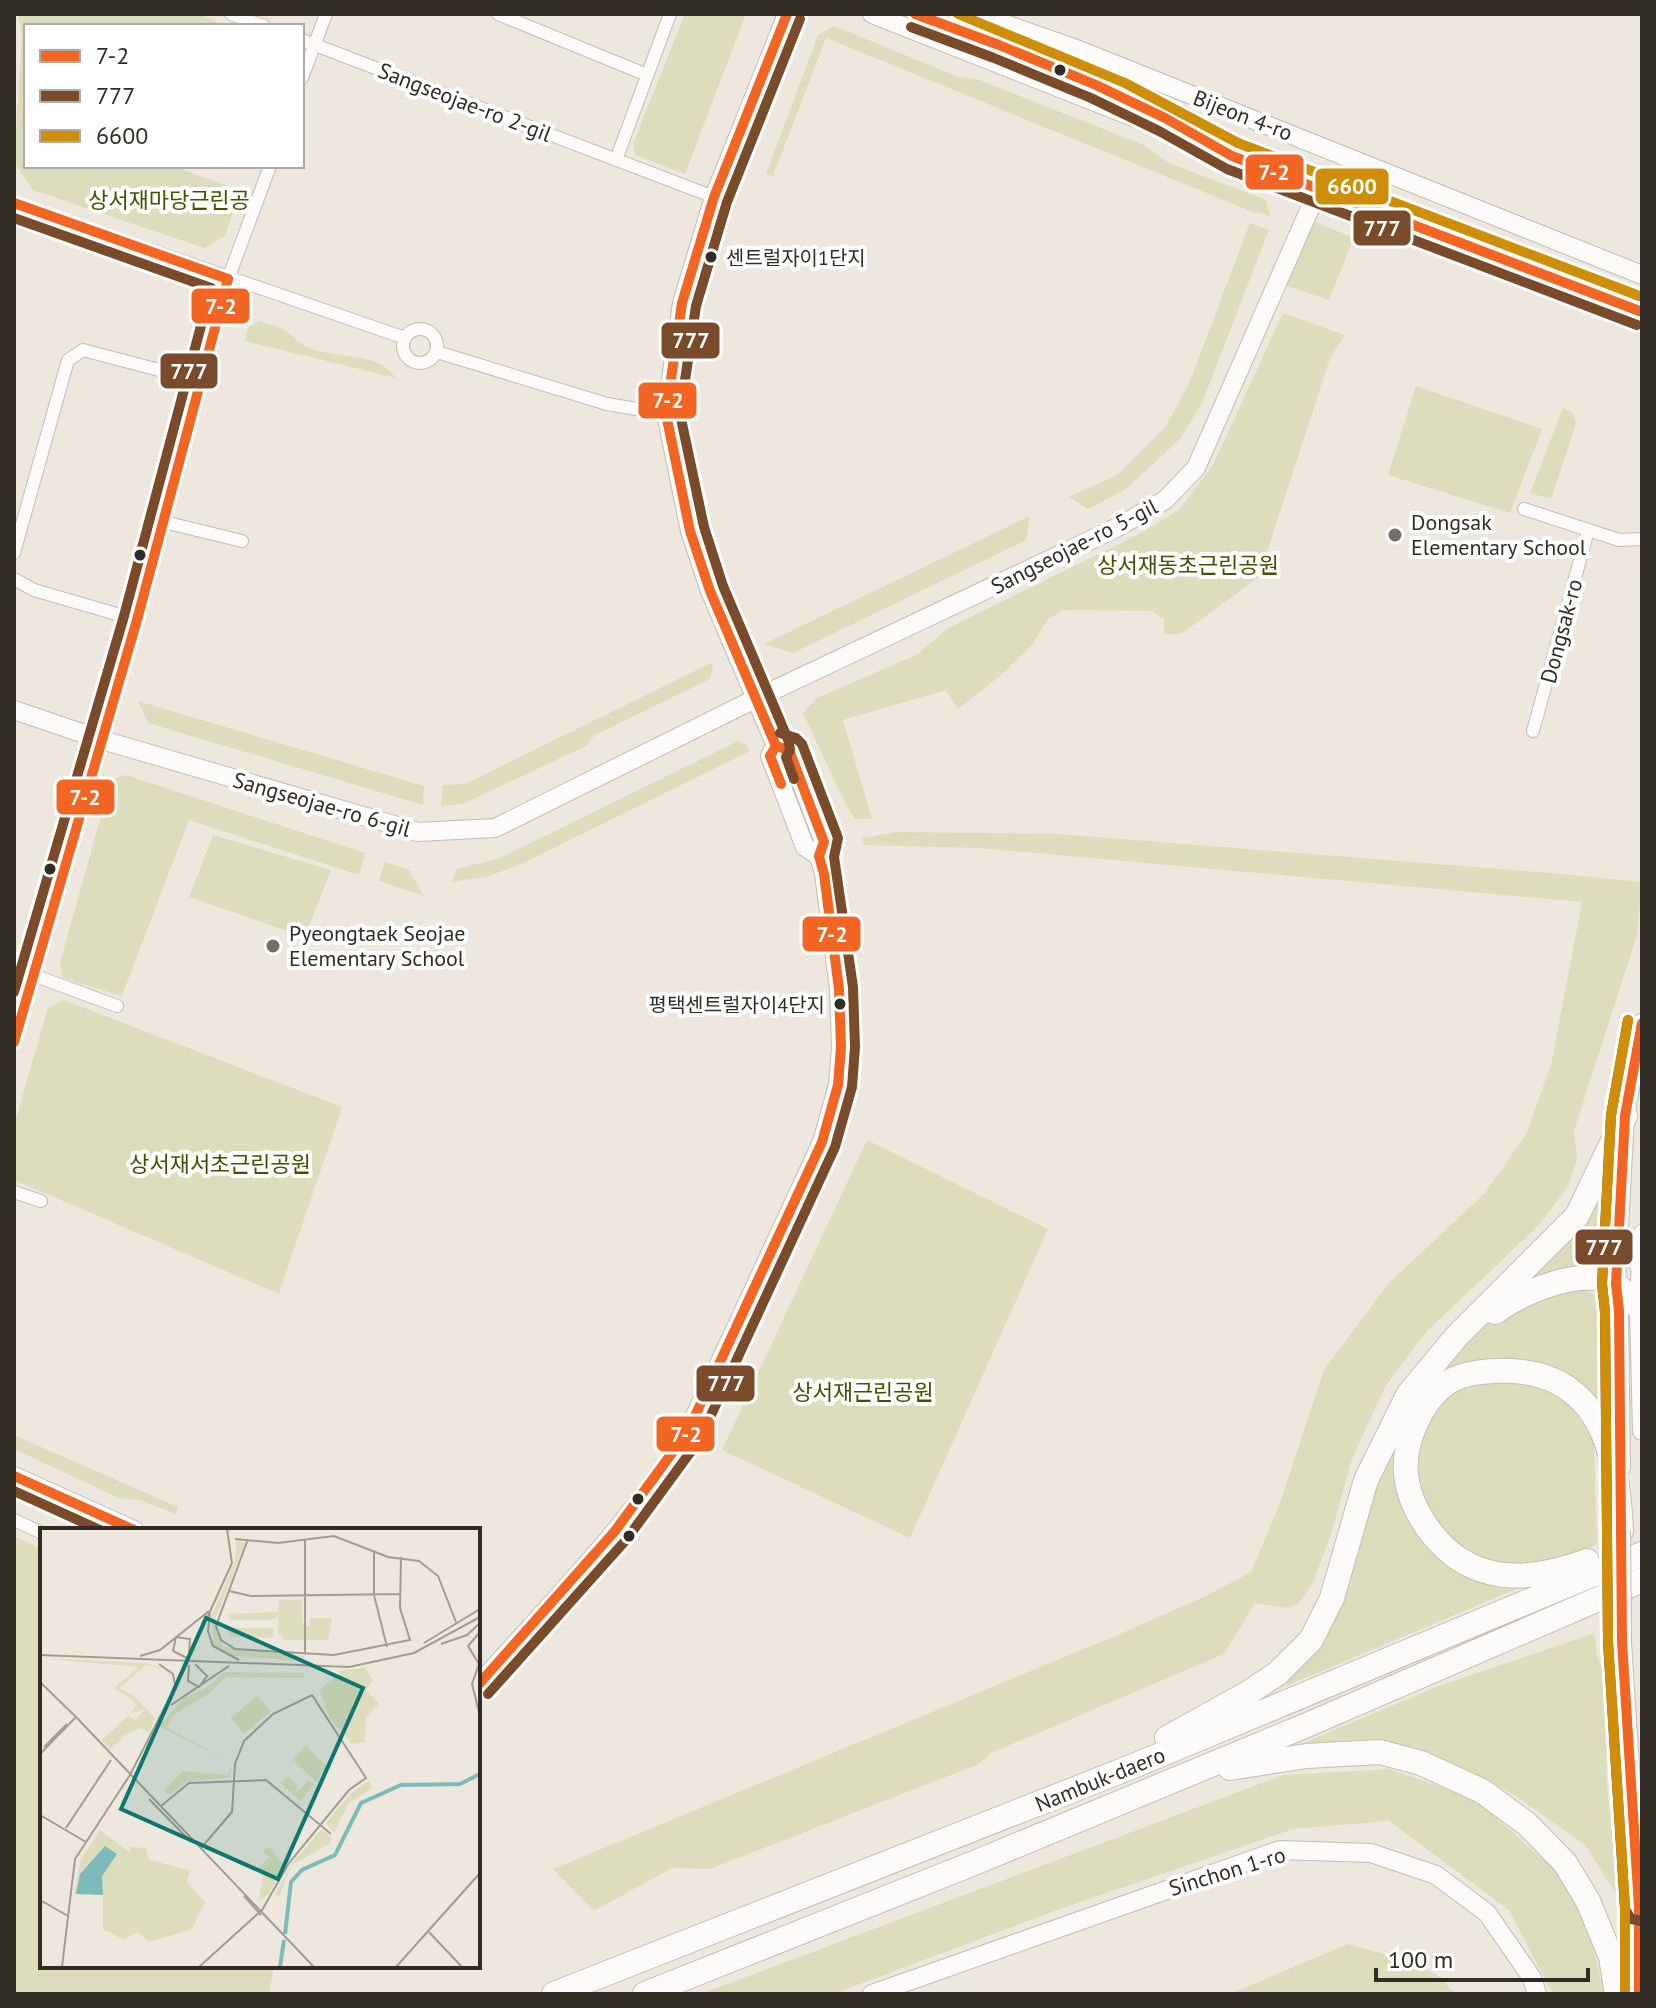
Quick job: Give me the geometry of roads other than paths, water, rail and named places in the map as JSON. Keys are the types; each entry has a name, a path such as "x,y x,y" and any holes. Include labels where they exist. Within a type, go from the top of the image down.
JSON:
{"highway":[{"path":"1131,1767 1157,1743 1278,1673 1311,1640 1332,1598 1366,1480 1408,1395 1456,1337 1577,1216 1609,1155 1625,1116"},
{"path":"1456,1337 1506,1304 1539,1287 1587,1278 1616,1284 1639,1308"},
{"path":"1493,1370 1530,1372 1570,1390 1593,1411 1606,1437 1632,1536 1573,1566 1531,1577 1489,1575 1454,1556 1438,1541 1416,1509 1406,1474 1409,1448 1418,1418 1449,1381 1493,1370"},
{"name":"Nambuk-daero","path":"554,1994 1131,1767 1642,1554"},
{"name":"Nambuk-daero","path":"645,1994 979,1861 1307,1725 1642,1580"},
{"path":"1515,1635 1642,1595"},
{"path":"1154,1787 1247,1764 1306,1756 1380,1752 1433,1768 1482,1791 1527,1824 1565,1863 1588,1901 1611,1957 1617,1994"}],"street":[{"path":"231,14 258,24"},
{"path":"304,66 308,42 326,14"},
{"path":"498,14 647,75"},
{"path":"616,160 670,14"},
{"path":"480,1683 619,1529 664,1470 688,1431 822,1142 838,1085 841,1047 839,989 819,856 824,842 789,750 776,746 710,591 690,531 666,414 682,303 714,197 787,14"},
{"name":"Bijeon 4-ro","path":"872,14 1318,190 1642,312"},
{"name":"Bijeon 4-ro","path":"977,14 1079,50 1642,275"},
{"name":"Sangseojae-ro 2-gil","path":"308,42 714,197"},
{"path":"14,1042 137,620 228,279 269,168"},
{"name":"Sangseojae-ro 5-gil","path":"755,699 1116,528 1165,500 1196,468 1318,190"},
{"path":"14,203 405,338"},
{"path":"419,328 430,331 437,340 437,352 430,361 414,362 405,354 405,338 419,328"},
{"path":"14,553 68,360 83,350 201,381"},
{"path":"437,352 607,404 666,414"},
{"path":"1524,509 1619,540 1642,539"},
{"path":"164,522 242,541"},
{"name":"Dongsak-ro","path":"1533,731 1588,531"},
{"path":"14,579 34,590 137,620"},
{"name":"Sangseojae-ro 6-gil","path":"14,710 102,740 418,832 495,828 755,699"},
{"path":"14,968 117,1006"},
{"path":"1639,1994 1640,1907 1622,1642 1632,1536 1616,1284 1625,1116 1642,1023"},
{"path":"14,1192 41,1201"},
{"path":"1642,1234 1639,1308 1642,1431"},
{"path":"14,1476 130,1528"},
{"path":"14,1520 40,1532"},
{"name":"Sinchon 1-ro","path":"872,1994 1280,1850 1371,1853 1436,1875 1487,1913 1532,1978 1537,1994"}],"place":[{"name":"센트럴자이1단지","path":"711,257"},
{"name":"Dongsak Elementary School","path":"1395,535"},
{"name":"Pyeongtaek Seojae Elementary School","path":"273,946"},
{"name":"평택센트럴자이4단지","path":"840,1004"}],"park label":[{"name":"상서재마당근린공","path":"169,200"},
{"name":"상서재동초근린공원","path":"1188,565"},
{"name":"상서재서초근린공원","path":"220,1164"},
{"name":"상서재근린공원","path":"863,1392"}]}
